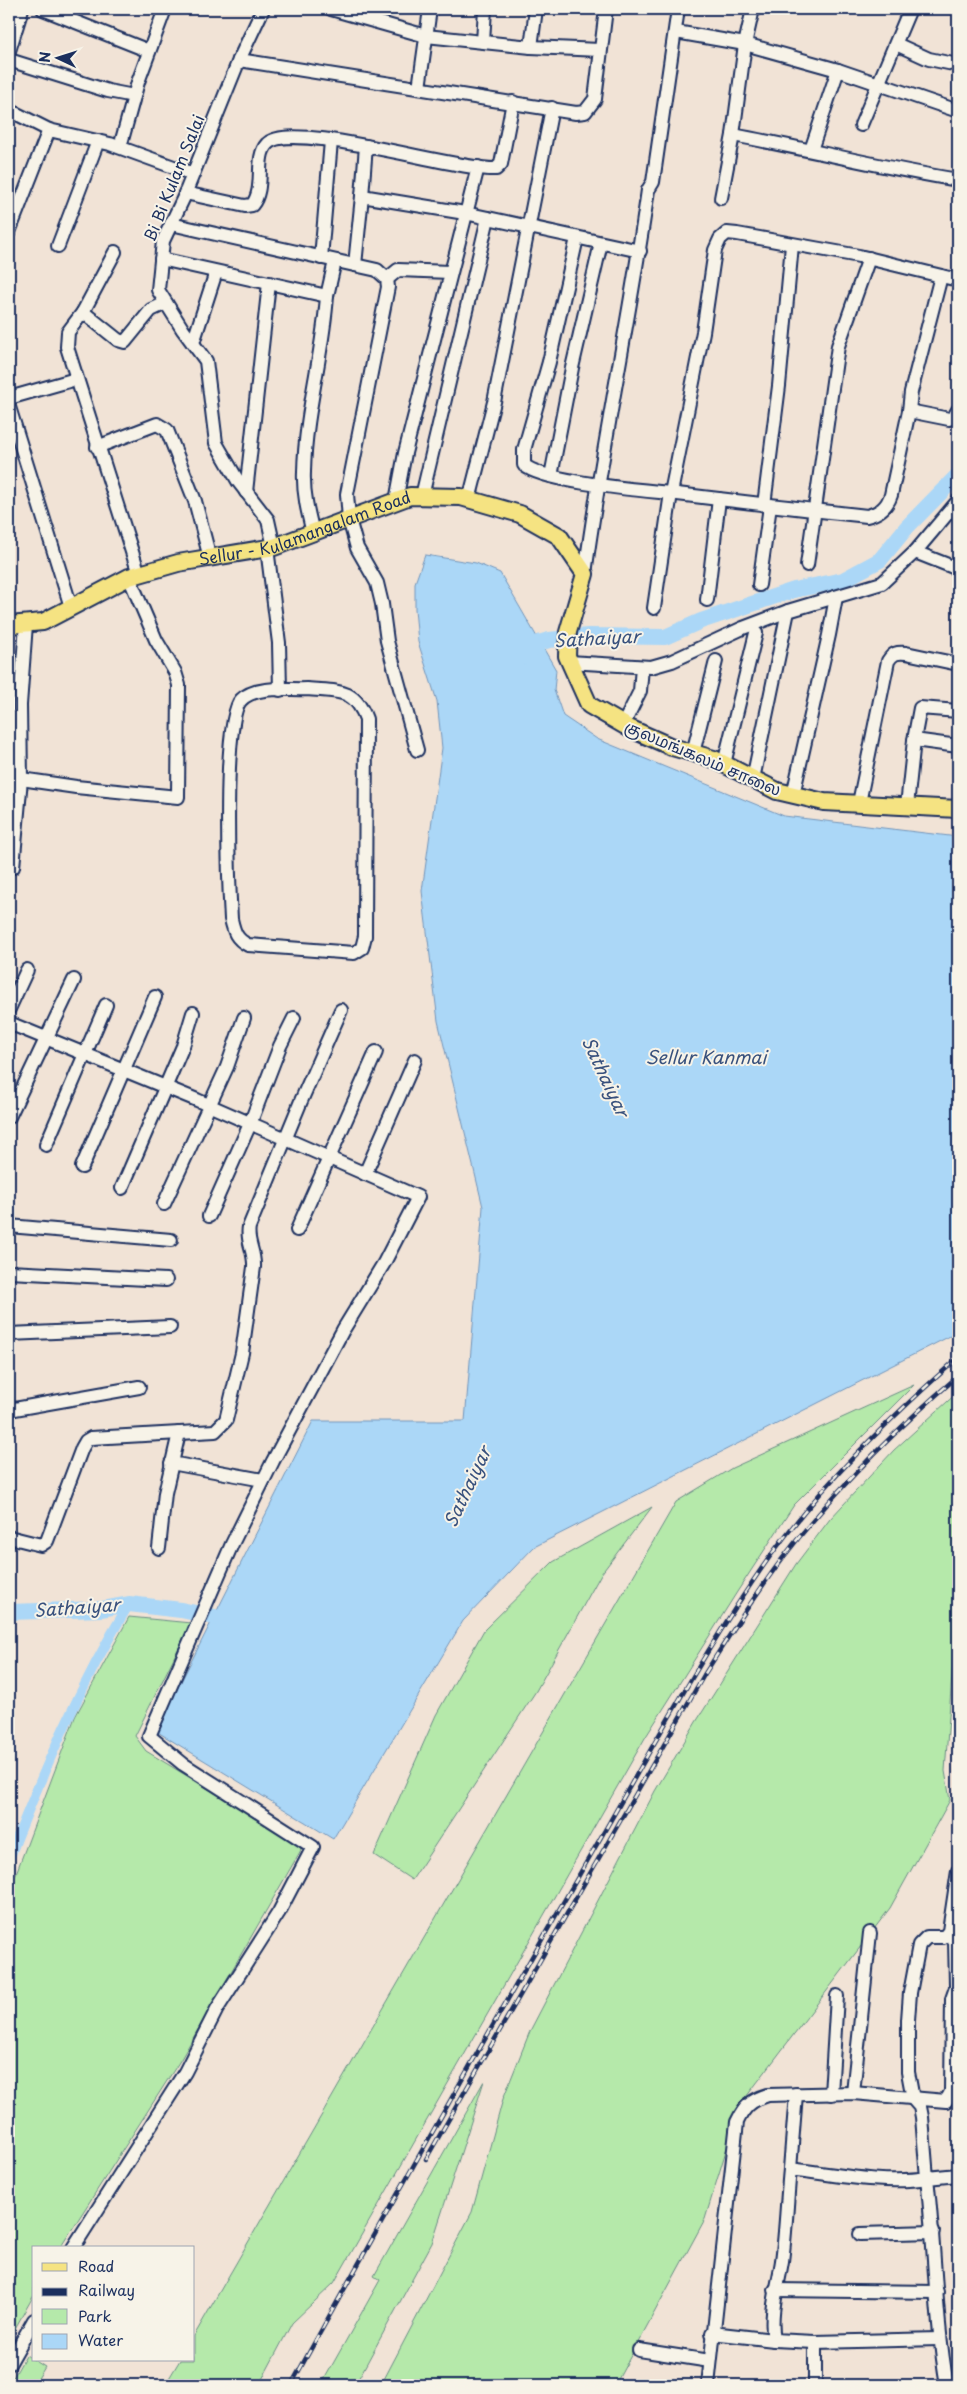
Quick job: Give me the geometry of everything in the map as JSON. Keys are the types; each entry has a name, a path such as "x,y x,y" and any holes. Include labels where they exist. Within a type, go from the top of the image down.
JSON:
{"main road":[{"name":"Sellur - Kulamangalam Road","path":"9,625 43,622 134,576 178,563 271,548 410,496 461,497 520,514 560,536 585,574"},
{"name":"குலமங்கலம் சாலை","path":"585,574 568,632 568,659 589,706 623,725 672,747 724,764 777,791 824,802 958,809"}],"street":[{"path":"9,52 22,9"},
{"path":"43,9 149,51"},
{"path":"120,147 134,96 165,9"},
{"name":"Bi Bi Kulam Salai","path":"263,9 239,60 193,174 163,241 158,290 206,361 216,443 246,492 268,520 279,643 280,690"},
{"path":"331,9 358,13 426,36 532,47 600,50"},
{"path":"419,88 430,9"},
{"path":"482,42 485,9"},
{"path":"532,47 536,9"},
{"path":"239,60 576,113 585,112 595,99 606,9"},
{"path":"585,574 597,485 620,370 676,32 678,9"},
{"path":"721,198 733,136 745,44 753,9"},
{"path":"861,125 910,9"},
{"path":"676,32 745,44 838,70 958,111"},
{"path":"896,44 929,58 958,65"},
{"path":"9,60 108,91 134,96"},
{"path":"811,150 838,70"},
{"path":"185,193 245,206 252,205 257,200 259,192 263,152 271,140 309,138 496,169 501,164 513,102"},
{"path":"469,500 494,402 552,108"},
{"path":"9,111 49,130 120,147 193,174"},
{"path":"9,232 49,130"},
{"path":"733,136 811,150 898,170 958,180"},
{"path":"58,246 98,141"},
{"path":"321,258 331,141"},
{"path":"355,265 366,146"},
{"path":"396,501 405,453 478,167"},
{"path":"362,196 465,213 640,251"},
{"path":"422,496 488,218"},
{"path":"171,224 377,270 387,279 388,287 347,494 349,519 357,548 377,583 387,641 417,750"},
{"path":"654,608 671,493 703,332 716,250 720,239 727,233 737,234 869,258 958,280"},
{"path":"577,238 549,362 523,458 524,465 528,469 551,476 597,485 814,511 867,516 878,514 888,504 909,411 911,392 941,276"},
{"path":"551,476 572,368 601,243"},
{"path":"759,585 792,245"},
{"path":"21,779 76,787 178,797 179,685 175,672 156,640 134,576 76,379 66,338 68,332 83,312 115,252"},
{"path":"807,565 838,346 869,258"},
{"path":"161,259 327,296"},
{"path":"313,533 306,503 304,472 308,422 327,296 335,261"},
{"path":"387,279 398,270 450,272"},
{"path":"193,343 216,272"},
{"path":"246,492 269,283"},
{"path":"83,312 118,340 125,342 151,310 166,303"},
{"path":"9,398 76,379"},
{"path":"9,407 71,607"},
{"path":"909,411 949,419 954,417 958,410"},
{"path":"97,447 157,424 167,430 195,501 210,558"},
{"path":"707,600 719,500"},
{"path":"568,659 651,667 672,661 743,628 788,611 882,583 954,514 958,501"},
{"path":"915,552 958,569"},
{"path":"793,794 830,635 836,597"},
{"path":"753,779 788,611"},
{"path":"13,867 21,779 20,705 26,624"},
{"path":"724,764 756,633"},
{"path":"859,804 888,661 892,655 898,652 906,653 958,664"},
{"path":"693,753 716,660"},
{"path":"623,725 640,691 642,667"},
{"path":"264,690 280,690 342,692 354,698 360,704 366,719 366,936 362,948 354,953 248,945 239,940 233,930 230,906 228,794 233,714 240,700 251,694 264,690"},
{"path":"907,806 914,740 920,708 958,711"},
{"path":"914,740 958,746"},
{"path":"9,1009 27,970"},
{"path":"9,1117 74,980"},
{"path":"82,1167 155,997"},
{"path":"46,1145 106,1005"},
{"path":"9,1537 41,1545 47,1541 86,1440 99,1436 216,1431 226,1420 242,1353 252,1282 255,1256 249,1238 285,1138 341,1010"},
{"path":"122,1188 182,1046 193,1013"},
{"path":"164,1204 227,1067 244,1018"},
{"path":"209,1216 250,1124 277,1053 294,1018"},
{"path":"9,1023 285,1138 418,1197 384,1262 343,1330 263,1480 232,1544 149,1736 183,1764 313,1847 279,1912 217,2010 185,2072 74,2246"},
{"path":"297,1230 376,1052"},
{"path":"365,1174 415,1060"},
{"path":"9,1226 171,1240"},
{"path":"9,1272 166,1280"},
{"path":"9,1334 170,1326"},
{"path":"9,1410 139,1387"},
{"path":"159,1548 165,1493 179,1433"},
{"path":"171,1464 263,1480"},
{"path":"947,1934 958,1871"},
{"path":"853,2093 870,1933"},
{"path":"708,2385 712,2333 737,2122 744,2108 755,2099 768,2095 796,2094 853,2093 913,2099 946,2101 951,2092 952,1999 957,1983 956,1940 947,1934 927,1937 920,1944 910,1993 908,2072 913,2099 920,2107 922,2117 933,2232 939,2339 947,2385"},
{"path":"831,2094 837,1996"},
{"path":"774,2340 773,2310 775,2290 782,2260 796,2094"},
{"path":"790,2169 858,2177 912,2180 958,2175"},
{"path":"860,2234 933,2232"},
{"path":"775,2290 937,2292"},
{"path":"9,2364 32,2324"},
{"path":"712,2333 774,2340 815,2342 939,2339"},
{"path":"815,2342 815,2385"},
{"path":"639,2350 710,2361"}],"green space":[{"path":"914,1385 794,1505 737,1592 645,1738 334,2283 292,2323 259,2385 165,2385 179,2362 195,2362 195,2334 676,1502 732,1468"},
{"path":"958,1392 958,1593 945,1771 950,1800 890,1908 740,2105 705,2219 615,2385 381,2385 472,2212 503,2099 530,2031 655,1791 696,1722 796,1564 830,1519 894,1450"},
{"path":"652,1507 601,1574 536,1691 412,1880 374,1855 436,1715 484,1630 553,1562"},
{"path":"129,1617 191,1623 135,1736 146,1751 299,1844 301,1850 181,2059 61,2246 32,2246 32,2299 9,2339 9,1892 75,1717"},
{"path":"484,2081 432,2243 355,2385 321,2385 380,2280 374,2276"},
{"path":"26,2355 32,2359 32,2362 37,2362 45,2367 34,2385 9,2385"}],"water":[{"name":"Sellur Kanmai","path":"425,555 476,563 500,573 556,670 554,690 563,716 597,739 784,816 958,837 958,1332 534,1547 463,1621 333,1839 156,1731 313,1421 465,1421 483,1207 438,1021 422,891 442,748 437,701 418,642 415,609 415,583"}],"waterway":[{"name":"Sathaiyar","path":"524,657 539,643 549,640 588,636 665,637 701,621 794,590 843,580 880,560 907,527 958,475"},
{"path":"9,1859 35,1793 78,1697 129,1604"},
{"name":"Sathaiyar","path":"9,1612 102,1609 129,1604 181,1610 234,1621"}],"railway":[{"path":"291,2385 474,2058 721,1630 771,1555 813,1502 883,1427 958,1358"},
{"path":"426,2159 704,1675 752,1602 782,1559 822,1509 888,1440 958,1376"}]}
